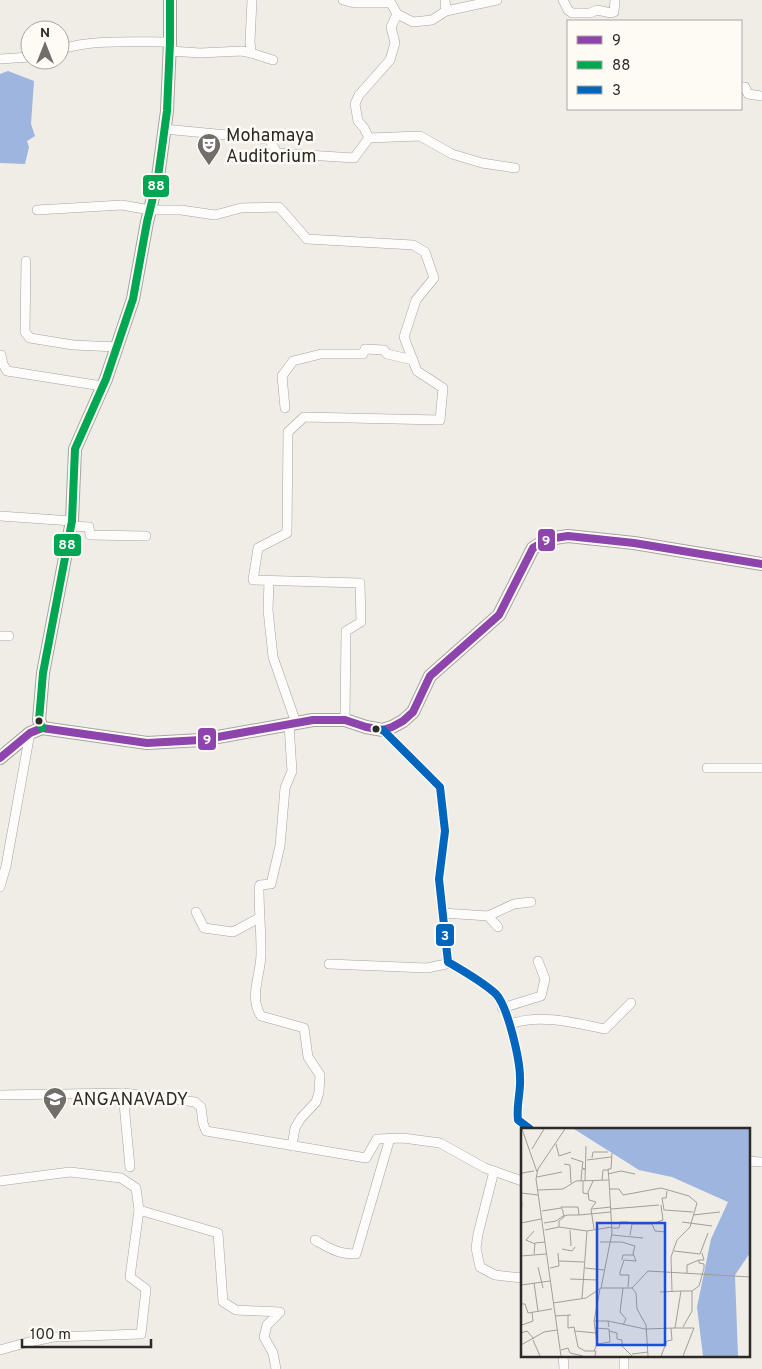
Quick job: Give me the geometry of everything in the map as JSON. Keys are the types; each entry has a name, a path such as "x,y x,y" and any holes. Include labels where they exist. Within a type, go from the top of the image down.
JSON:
{"main road":[{"path":"0,758 36,731 39,720 43,673 72,524 75,449 102,386 133,299 158,177 164,129 170,47 170,0"},
{"path":"36,731 147,743 201,740 313,720 344,720 383,730 403,721 413,712 430,676 499,615 533,548 548,538 568,536 634,543 762,564"}],"street":[{"path":"251,52 252,0"},
{"path":"343,0 354,3 391,3 397,14 413,22 432,20 446,11 496,0"},
{"path":"444,0 446,11"},
{"path":"563,0 568,10 572,13 590,13 596,10 613,17 615,0"},
{"path":"369,138 358,121 355,104 359,94 390,60 395,43 391,27 397,14"},
{"path":"70,47 124,42 170,47 200,53 251,52 273,60"},
{"path":"0,59 20,58"},
{"path":"742,87 745,87 748,94 762,96"},
{"path":"164,129 269,139 277,153 354,158 369,138"},
{"path":"369,138 420,136 452,154 482,163 515,168"},
{"path":"37,210 122,205 150,210 181,210 215,215 241,208 279,206 306,239 413,245 425,252 434,278 416,300 404,337 417,371 443,388 440,420 304,417 288,432 287,533 258,548 253,580 360,583 361,622 346,631 344,720"},
{"path":"26,261 25,332 30,338 73,345 116,347"},
{"path":"285,408 282,376 293,361 321,354 363,354 365,348 384,350 387,354 413,360"},
{"path":"0,356 7,370 102,386"},
{"path":"0,516 89,527 90,535 146,536"},
{"path":"269,581 268,610 273,657 293,724 292,770 285,788 280,846 271,884 260,885 259,888 261,953 255,995 256,1008 261,1016 304,1028 308,1057 320,1076 316,1102 301,1118 295,1128 292,1146"},
{"path":"383,730 440,787 445,831 439,879 448,962 497,995 511,1028 520,1079 516,1109 518,1120 529,1128"},
{"path":"0,887 36,731"},
{"path":"707,768 762,768"},
{"path":"443,913 488,916 514,904 531,902"},
{"path":"196,912 204,928 233,932 259,918"},
{"path":"488,916 498,927"},
{"path":"502,1008 542,996 545,979 538,961"},
{"path":"329,964 427,968 451,963"},
{"path":"511,1028 513,1023 524,1020 557,1020 604,1030 631,1003"},
{"path":"123,1093 130,1167"},
{"path":"0,1096 123,1093 195,1102 201,1107 202,1123 206,1131 366,1158 377,1139 403,1138 440,1143 485,1168 521,1181"},
{"path":"315,1240 343,1254 356,1254 390,1138"},
{"path":"494,1171 478,1234 476,1248 480,1267 495,1275 521,1278"},
{"path":"0,1181 70,1172 121,1178 136,1188 138,1210 130,1277 146,1289 141,1334 54,1337 0,1350"},
{"path":"138,1210 218,1233 222,1302 236,1310 280,1312 267,1325 264,1337 273,1353 276,1369"},
{"path":"562,1356 564,1369"},
{"path":"624,1356 624,1369"}],"water":[{"path":"8,71 34,81 31,124 35,136 27,141 29,147 25,164 0,163 0,74"}],"transit line":[{"name":"88","path":"42,728 39,720 43,673 72,521 75,449 106,379 133,299 147,222 158,177 167,111 170,0"},
{"name":"9","path":"0,758 30,733 42,728 147,743 201,740 313,720 345,720 383,730 392,727 403,721 413,712 430,676 499,615 533,548 548,539 568,536 634,543 762,564"},
{"name":"3","path":"383,730 440,787 445,831 439,879 448,962 496,994 505,1010 518,1059 520,1083 518,1120 529,1128"}],"place":[{"name":"Mohamaya Auditorium","path":"209,166"},
{"name":"ANGANAVADY","path":"55,1120"}]}
